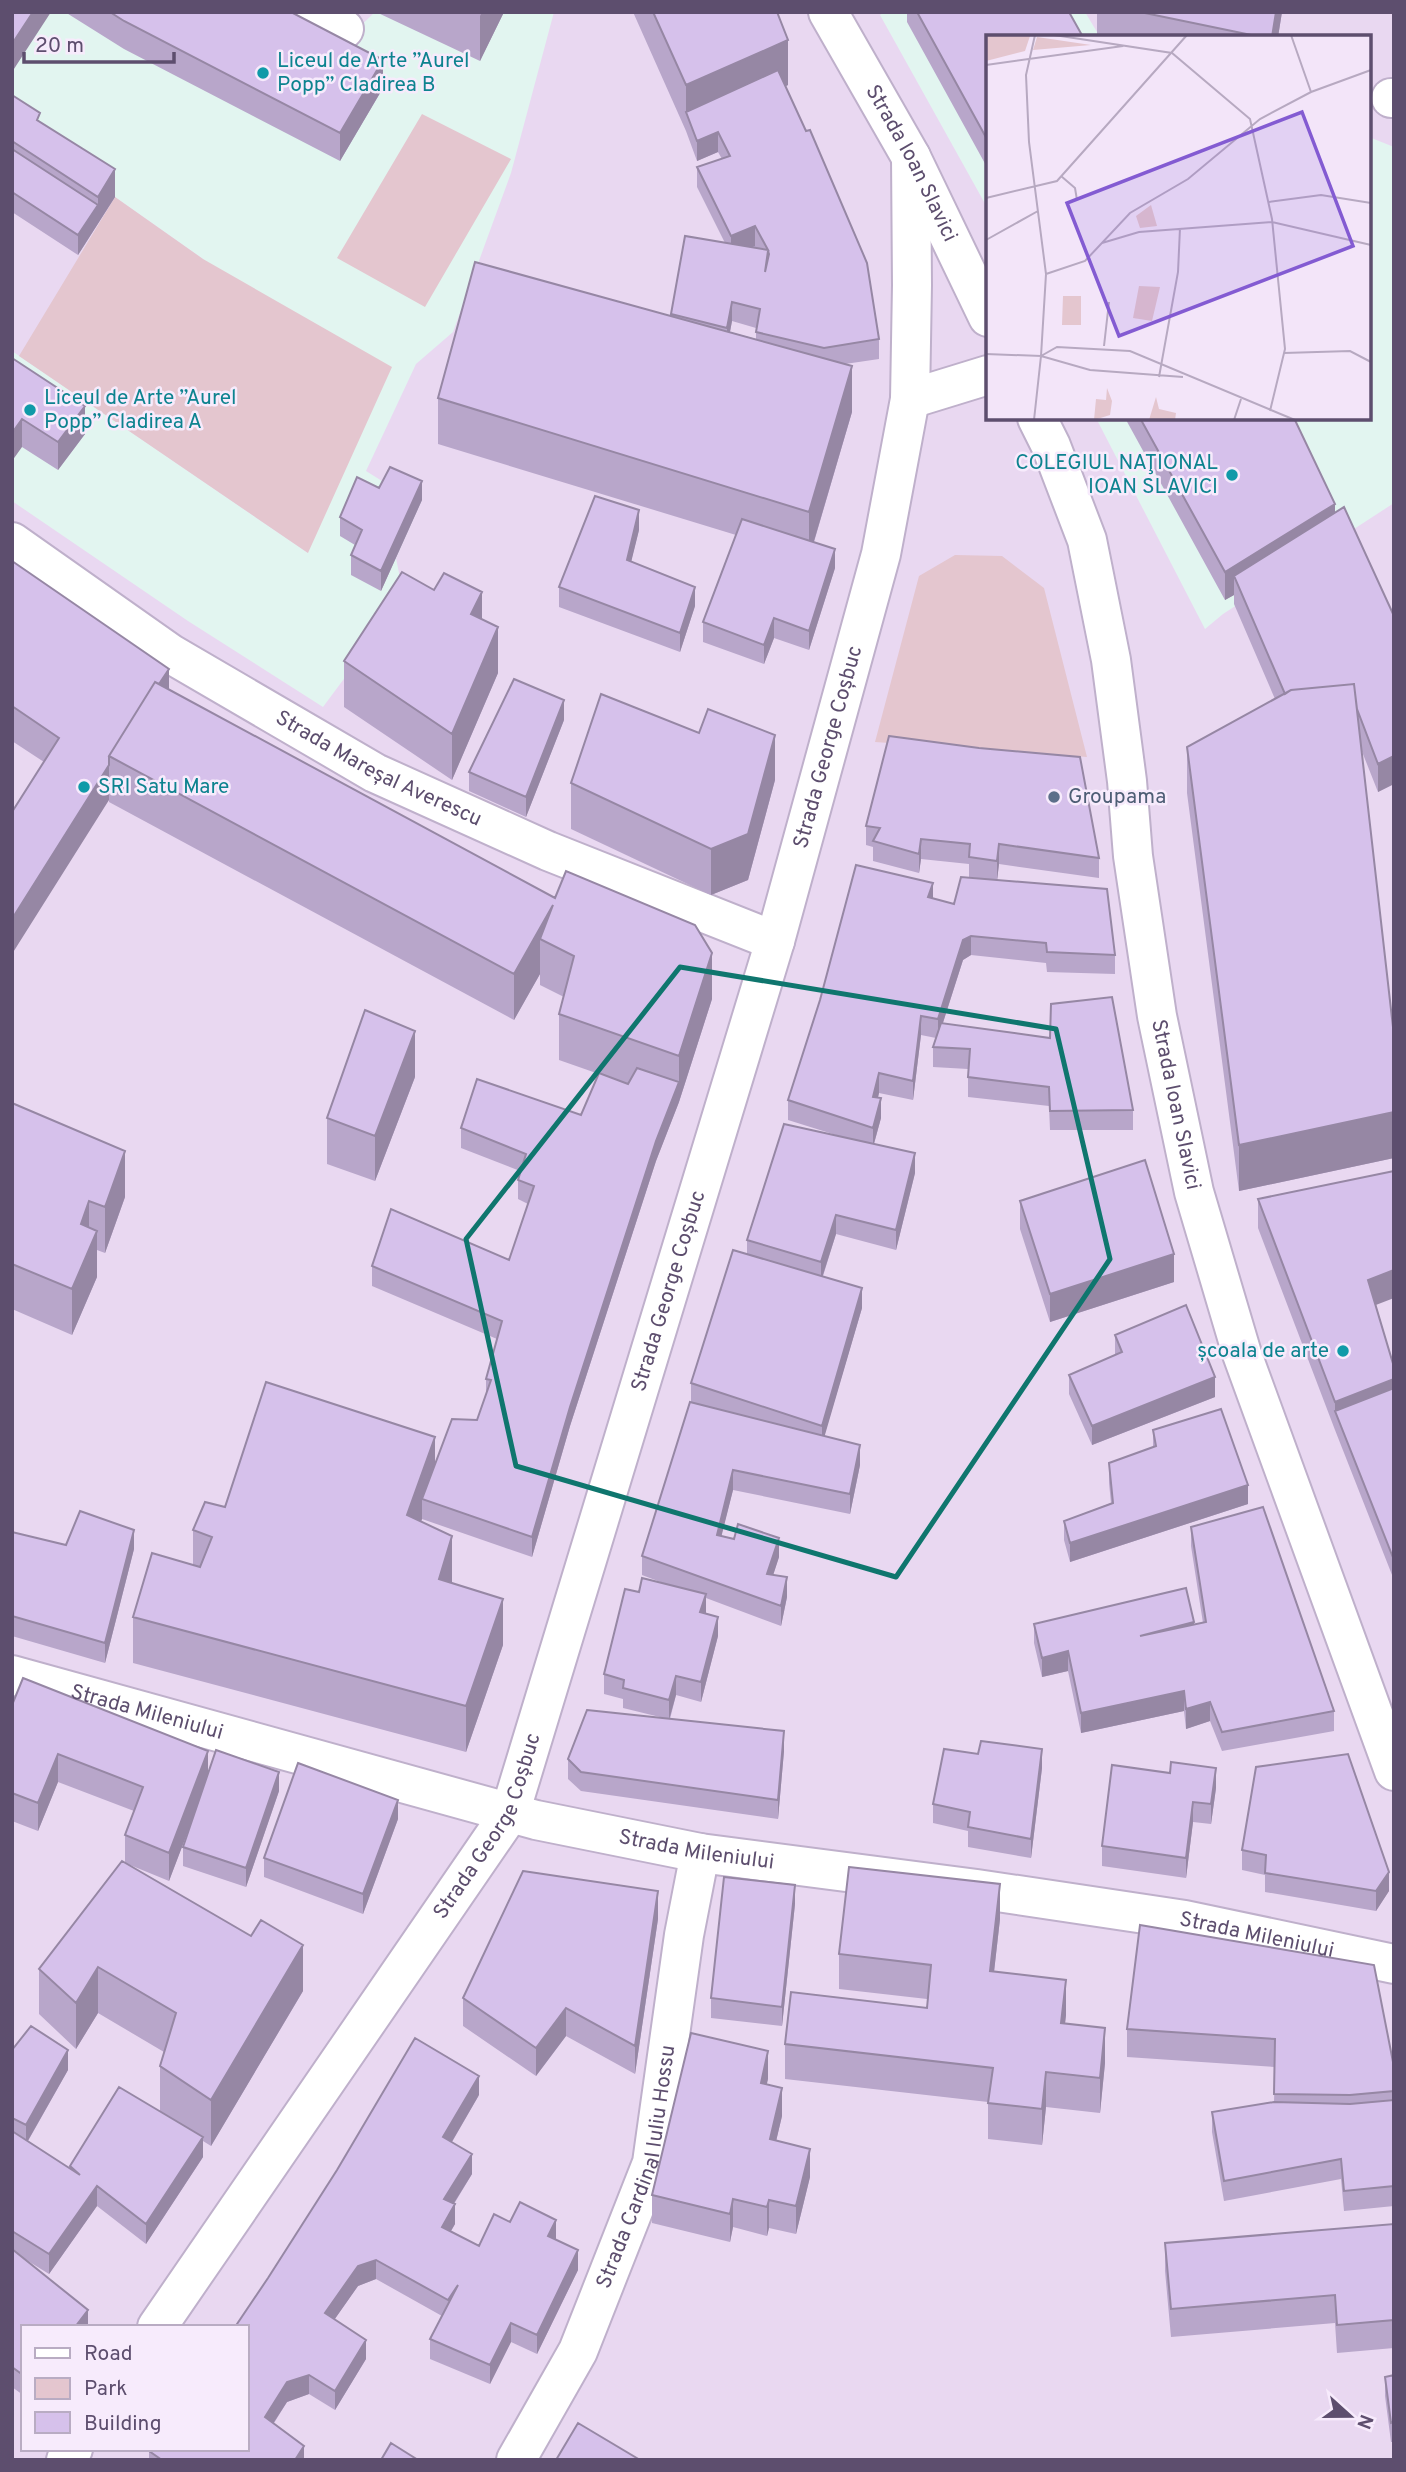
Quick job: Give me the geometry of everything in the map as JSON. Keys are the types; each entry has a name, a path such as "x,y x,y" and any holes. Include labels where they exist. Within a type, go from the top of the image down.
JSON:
{"street":[{"name":"Strada Ioan Slavici","path":"828,12 911,157 986,313"},
{"name":"Strada George Coșbuc","path":"158,2325 510,1813 775,941 881,554 910,399 911,157"},
{"path":"910,399 986,376"},
{"name":"Strada Ioan Slavici","path":"1038,420 1051,446 1090,553 1111,660 1127,781 1133,856 1157,1016 1194,1192 1242,1354 1394,1771"},
{"name":"Strada Mareșal Averescu","path":"12,542 171,654 375,773 548,851 775,941"},
{"name":"Strada Mileniului","path":"12,1675 536,1820 700,1853 963,1887 1185,1920 1394,1964"},
{"name":"Strada Cardinal Iuliu Hossu","path":"516,2460 579,2351 652,2163 684,1935 700,1853"}],"highlighted area":[{"path":"680,967 1056,1029 1110,1259 896,1577 516,1466 466,1239"}],"shaded area":[{"path":"12,12 1394,12 1394,2460 12,2460"},
{"path":"12,12 237,12 326,59 375,12 554,12 511,173 453,332 416,364 366,471 390,486 422,500 396,558 404,598 323,707 188,621 12,501 12,351 308,553 203,259 115,197 12,169"},
{"path":"884,12 1085,12 1099,35 986,35 986,205 880,15"},
{"path":"1371,138 1394,147 1394,503 1223,614 1205,629 1097,420 1371,420"}],"green space":[{"path":"422,114 511,159 425,307 337,258"},
{"path":"115,197 203,259 392,367 308,553 19,356"},
{"path":"955,555 1002,556 1044,588 1087,757 875,742 919,576"}],"building":[{"path":"12,12 33,12 12,44"},
{"name":"Liceul de Arte ”Aurel Popp” Cladirea B","path":"110,12 291,12 383,60 340,133"},
{"path":"653,12 777,12 788,40 686,85"},
{"path":"917,12 1069,12 1082,35 986,35 986,137"},
{"path":"1140,12 1276,12 1272,35 1251,35"},
{"path":"778,70 806,131 810,130 867,263 879,339 824,348 756,332 760,309 732,302 727,328 671,314 685,236 768,250 755,226 731,236 697,167 730,156 718,132 697,141 686,112"},
{"path":"12,95 40,113 37,120 115,169 98,197 12,141"},
{"path":"12,149 98,205 78,235 12,192"},
{"path":"475,262 852,366 809,512 438,398"},
{"path":"12,358 85,406 58,442 22,419 12,433"},
{"name":"COLEGIUL NAŢIONAL IOAN SLAVICI","path":"1141,420 1295,420 1335,504 1225,572"},
{"path":"390,467 422,481 381,571 351,555 362,530 340,517 357,477 379,488"},
{"path":"595,496 639,510 627,560 695,587 680,633 559,587"},
{"path":"1344,507 1394,616 1394,756 1378,764 1357,709 1354,684 1291,690 1285,694 1234,576"},
{"path":"742,519 835,549 809,631 774,618 764,645 703,622"},
{"name":"SRI Satu Mare","path":"12,561 169,669 159,684 155,682 109,756 109,765 12,919 12,812 59,738 12,706"},
{"path":"402,572 434,590 444,573 482,592 471,614 498,627 452,734 344,661"},
{"path":"514,679 564,700 526,797 469,772"},
{"path":"155,682 555,898 566,871 695,925 712,953 679,1056 559,1014 574,956 540,939 553,905 514,974 109,756"},
{"path":"1354,684 1394,1036 1394,1112 1239,1145 1187,747 1291,690"},
{"path":"601,694 699,733 708,709 775,735 748,834 711,849 571,783"},
{"path":"889,736 1080,757 1099,858 999,844 997,861 969,857 970,844 921,839 919,854 873,841 880,828 866,826"},
{"path":"856,865 933,883 928,897 954,904 961,877 1107,889 1115,955 1047,952 1046,943 971,936 963,940 938,1019 921,1016 913,1081 879,1073 873,1097 881,1098 873,1128 788,1100 820,1000"},
{"path":"1112,997 1133,1110 1050,1111 1049,1087 968,1077 970,1049 933,1047 941,1023 1050,1038 1051,1004"},
{"path":"365,1010 415,1031 375,1136 327,1118"},
{"path":"637,1068 679,1082 656,1141 570,1407 532,1537 422,1499 452,1419 477,1420 491,1380 486,1379 502,1321 372,1266 391,1209 509,1260 534,1186 518,1180 526,1154 461,1128 477,1079 581,1115 599,1073 628,1084"},
{"path":"12,1103 125,1151 105,1207 89,1201 81,1224 97,1231 72,1289 12,1264"},
{"path":"784,1124 915,1153 896,1230 836,1215 821,1262 747,1240"},
{"path":"1145,1160 1174,1254 1050,1294 1020,1201"},
{"name":"școala de arte","path":"1394,1171 1394,1270 1368,1280 1394,1367 1394,1379 1335,1402 1258,1199"},
{"path":"733,1250 862,1288 822,1426 691,1383"},
{"path":"1186,1305 1215,1377 1092,1426 1069,1375 1122,1352 1115,1335"},
{"path":"266,1382 435,1437 407,1515 452,1536 439,1579 503,1599 466,1706 133,1617 152,1553 200,1567 212,1537 193,1530 205,1502 225,1507"},
{"path":"1394,1388 1394,1560 1335,1411"},
{"path":"690,1402 860,1445 850,1494 733,1470 717,1535 734,1539 738,1524 779,1538 767,1574 787,1577 781,1606 642,1556"},
{"path":"1221,1409 1248,1485 1070,1543 1064,1521 1113,1503 1109,1463 1156,1446 1153,1430"},
{"path":"1263,1507 1334,1711 1222,1732 1210,1702 1186,1709 1184,1691 1081,1713 1068,1651 1042,1658 1034,1624 1186,1588 1194,1622 1140,1636 1206,1622 1191,1527"},
{"path":"80,1511 134,1530 105,1643 12,1616 12,1532 66,1545"},
{"path":"642,1578 706,1594 700,1612 718,1617 701,1682 676,1676 669,1700 623,1688 624,1680 604,1674 625,1589 639,1592"},
{"path":"23,1678 208,1751 169,1853 125,1835 143,1787 58,1754 38,1803 12,1793 12,1705"},
{"path":"587,1710 784,1731 778,1800 581,1772 568,1759"},
{"path":"981,1741 1042,1749 1031,1839 968,1827 970,1812 933,1804 944,1749 978,1754"},
{"path":"216,1750 279,1772 246,1868 183,1847"},
{"path":"1348,1754 1389,1872 1376,1891 1265,1873 1266,1855 1242,1850 1256,1767"},
{"path":"1171,1762 1216,1768 1211,1804 1193,1802 1186,1858 1102,1846 1112,1765 1170,1773"},
{"path":"298,1763 398,1800 363,1894 264,1858"},
{"path":"122,1861 251,1936 261,1920 303,1945 211,2100 160,2066 176,2013 98,1967 76,2003 39,1969"},
{"path":"849,1867 1000,1884 990,1971 1066,1980 1061,2023 1105,2028 1100,2078 1046,2072 1042,2109 988,2103 993,2068 785,2044 791,1992 927,2008 931,1965 839,1954"},
{"path":"523,1871 658,1891 635,2046 566,2008 536,2048 463,1998"},
{"path":"724,1877 795,1885 782,2007 711,1998"},
{"path":"1140,1925 1374,1965 1394,2067 1394,2091 1350,2095 1274,2094 1275,2039 1127,2029"},
{"path":"31,2026 68,2050 26,2125 12,2118 12,2050"},
{"path":"691,2033 768,2051 761,2083 782,2088 770,2139 810,2149 796,2206 769,2200 767,2207 733,2199 730,2214 652,2195"},
{"path":"415,2038 479,2076 443,2137 472,2154 444,2199 455,2204 442,2227 479,2246 494,2214 510,2222 520,2202 556,2220 548,2236 578,2250 537,2335 511,2323 490,2365 430,2339 458,2285 448,2300 376,2260 358,2266 325,2313 366,2340 335,2391 309,2375 287,2382 265,2417 304,2446 295,2460 162,2460 149,2451 248,2451 248,2325 236,2325 337,2170"},
{"path":"119,2087 203,2137 146,2224 97,2186 49,2254 12,2231 12,2131 80,2175 70,2166"},
{"path":"1394,2100 1394,2186 1344,2191 1341,2159 1224,2181 1212,2112 1274,2102 1350,2104"},
{"path":"1394,2224 1394,2320 1337,2325 1335,2295 1171,2309 1165,2243"},
{"path":"12,2249 88,2310 77,2325 21,2325 21,2374 12,2367"},
{"path":"1394,2375 1394,2422 1391,2423 1385,2377"},
{"path":"578,2423 640,2460 556,2460"},
{"path":"391,2443 418,2460 381,2460"}],"place":[{"name":"Liceul de Arte ”Aurel Popp” Cladirea B","path":"263,73"},
{"name":"Liceul de Arte ”Aurel Popp” Cladirea A","path":"30,410"},
{"name":"COLEGIUL NAŢIONAL IOAN SLAVICI","path":"1232,475"},
{"name":"SRI Satu Mare","path":"84,787"},
{"name":"Groupama","path":"1054,797"},
{"name":"școala de arte","path":"1343,1351"}]}
